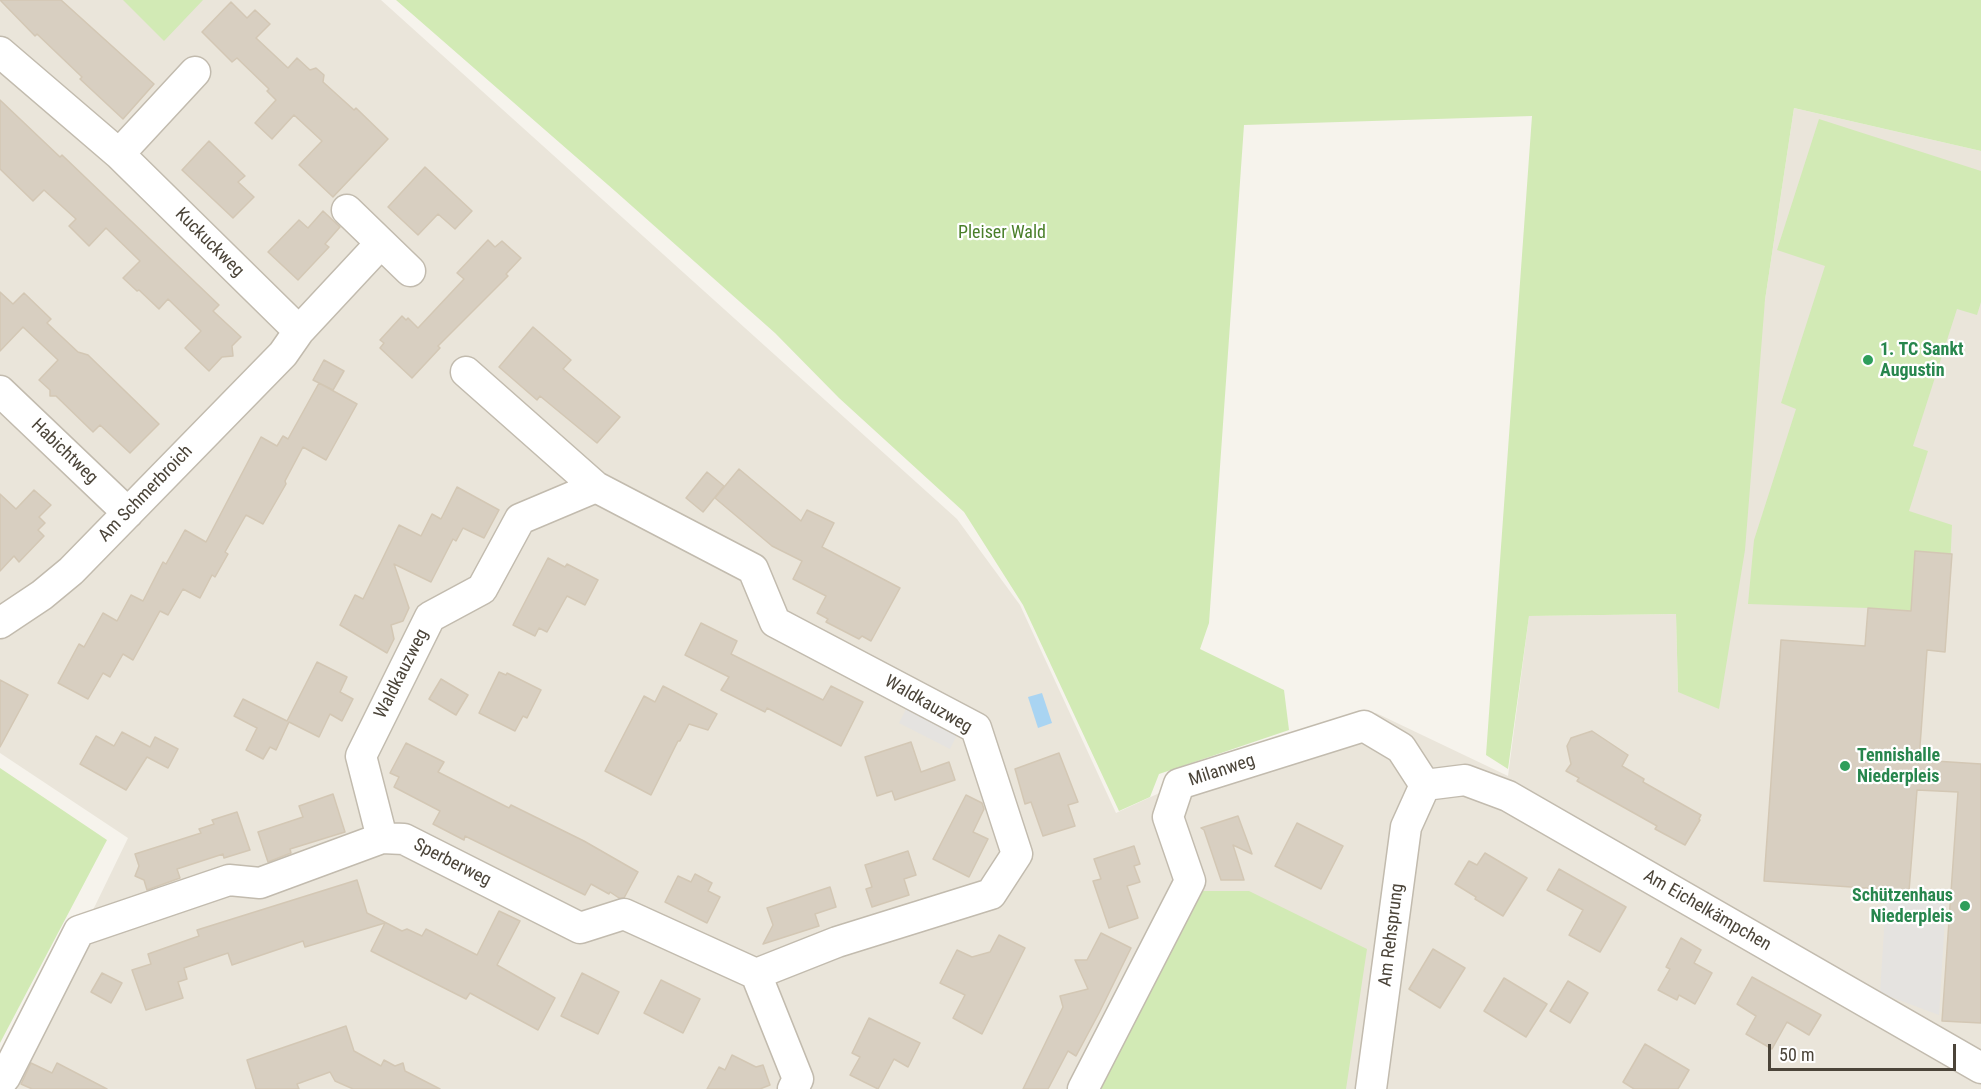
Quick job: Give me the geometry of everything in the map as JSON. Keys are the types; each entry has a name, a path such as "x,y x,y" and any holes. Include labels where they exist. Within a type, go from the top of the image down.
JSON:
{"street":[{"name":"Kuckuckweg","path":"0,52 119,154 291,342"},
{"path":"119,154 195,72"},
{"path":"347,210 410,271"},
{"path":"291,342 381,243"},
{"name":"Am Schmerbroich","path":"0,623 42,595 71,571 291,342"},
{"name":"Waldkauzweg","path":"466,372 596,487 753,569 775,622 976,728 1017,854 991,894 837,942 756,974"},
{"name":"Habichtweg","path":"0,391 128,513"},
{"name":"Waldkauzweg","path":"382,838 361,756 430,617 482,589 520,519 596,487"},
{"name":"Milanweg","path":"1083,1089 1190,881 1168,817 1179,784 1364,726 1401,748 1425,785"},
{"name":"Am Eichelkämpchen","path":"1425,785 1465,780 1509,796 1981,1068"},
{"name":"Am Rehsprung","path":"1371,1089 1406,828 1425,785"},
{"name":"Sperberweg","path":"0,1083 79,931 229,880 260,883 382,838 404,839 580,928 624,914 756,974"},
{"path":"756,974 798,1079 793,1089"}],"shaded area":[{"path":"0,0 381,0 957,519 1020,605 1116,813 1179,784 1376,713 1508,776 1529,616 1676,614 1678,692 1765,300 1794,108 1981,151 1981,1089 6,1089 128,838 0,753"},
{"path":"908,705 959,731 950,749 899,723"},
{"path":"1886,899 1946,902 1939,1015 1880,993"}],"green space":[{"path":"123,0 203,0 164,41"},
{"name":"Pleiser Wald","path":"396,0 1981,0 1981,151 1794,108 1765,300 1745,550 1719,709 1678,692 1676,614 1529,616 1508,769 1486,755 1532,116 1244,125 1209,623 1200,649 1284,690 1289,730 1159,774 1150,797 1119,811 1023,605 964,512 839,398 775,333"},
{"name":"1. TC Sankt Augustin","path":"1819,119 1981,171 1981,302 1977,315 1957,309 1913,446 1928,451 1909,511 1952,525 1948,613 1748,604 1754,540 1796,409 1781,403 1825,266 1777,250"},
{"path":"0,768 107,840 0,1043"},
{"path":"1199,891 1249,891 1367,949 1346,1089 1099,1089"}],"water":[{"path":"1042,693 1052,723 1038,728 1028,697"}],"building":[{"path":"0,0 61,0 154,84 123,119"},
{"path":"231,2 247,18 255,10 270,24 256,38 288,68 297,58 310,70 316,68 324,75 323,82 354,110 356,108 388,139 333,197 299,165 322,141 294,115 272,139 255,123 276,100 267,91 269,89 237,58 232,62 202,32"},
{"path":"0,100 60,157 62,155 219,305 213,311 241,337 232,346 233,356 222,357 209,371 185,348 201,331 168,299 159,309 123,278 140,261 106,228 89,246 69,226 76,219 44,190 33,201 0,169"},
{"path":"209,141 245,176 238,182 254,197 233,218 182,170"},
{"path":"425,167 472,211 455,229 438,214 418,235 388,207"},
{"path":"323,211 340,227 325,244 329,247 298,280 268,252 299,220 308,228"},
{"path":"488,240 495,247 502,241 521,258 506,274 508,276 438,346 440,348 412,378 380,348 384,343 380,340 402,316 406,320 408,318 418,328 464,279 457,273"},
{"path":"0,292 13,304 24,293 51,319 47,323 78,352 88,355 159,424 130,453 100,425 93,432 56,396 50,396 50,390 39,380 58,360 23,327 0,351"},
{"path":"533,327 571,360 563,369 620,417 597,443 540,396 537,400 499,367"},
{"path":"324,360 344,371 333,390 313,380"},
{"path":"319,383 357,404 326,460 303,447 285,481 286,484 263,524 246,515 225,552 228,554 215,577 212,575 200,598 183,589 168,615 160,611 133,660 123,654 110,677 103,673 88,699 58,683 79,644 84,647 103,613 117,621 131,595 143,601 163,562 166,564 185,530 206,542 261,437 277,446 283,436 288,439"},
{"path":"739,469 801,521 807,510 834,523 822,547 900,588 871,641 862,636 859,639 826,622 828,619 817,613 826,596 793,579 802,561 772,546 715,498"},
{"path":"707,472 724,486 703,512 686,498"},
{"path":"457,487 499,510 484,538 463,528 456,541 453,539 431,582 394,564 409,608 403,621 391,625 394,639 387,653 340,625 355,595 363,599 399,525 421,536 432,514 441,519"},
{"path":"34,490 51,505 39,517 45,523 38,530 44,536 19,562 14,556 0,571 0,494 16,509"},
{"name":"Tennishalle Niederpleis","path":"1915,551 1952,554 1945,652 1927,650 1919,760 1981,764 1981,1023 1942,1021 1958,792 1917,790 1909,891 1764,881 1781,640 1865,646 1868,608 1911,611"},
{"path":"548,558 565,567 567,564 598,580 585,605 567,596 547,632 539,628 535,636 513,625"},
{"path":"701,623 737,641 731,654 823,700 831,686 863,702 841,746 767,708 765,712 721,690 729,677 685,655"},
{"path":"317,662 347,677 340,692 353,699 342,721 330,714 319,737 289,722 276,750 270,747 263,759 246,750 257,728 234,716 243,699 287,721"},
{"path":"499,672 506,675 507,673 541,690 527,718 523,716 515,731 479,713"},
{"path":"441,679 468,695 456,715 429,699"},
{"path":"0,680 28,695 0,747"},
{"path":"663,686 717,714 708,730 689,724 651,795 605,771 644,696 655,702"},
{"path":"1592,731 1628,755 1622,766 1644,779 1643,782 1701,815 1685,845 1655,829 1657,826 1577,781 1579,778 1566,771 1571,764 1567,746 1571,738"},
{"path":"122,732 150,747 155,737 178,749 168,768 147,757 126,790 80,764 96,736 114,746"},
{"path":"911,742 921,772 949,762 955,780 895,800 892,791 877,796 865,757"},
{"path":"406,743 444,762 438,772 509,808 511,805 584,841 638,872 624,898 619,898 610,892 609,894 591,884 585,895 465,836 464,840 433,824 440,811 394,787 399,777 390,773"},
{"path":"1059,753 1078,802 1068,805 1075,826 1043,836 1031,802 1025,804 1015,769"},
{"path":"333,794 345,832 290,849 291,853 268,862 258,832 303,817 299,806"},
{"path":"966,795 982,803 984,809 973,832 988,839 969,877 933,859"},
{"path":"237,812 250,850 224,858 223,854 177,869 180,878 147,890 144,880 135,876 139,866 135,854 201,833 199,829 214,824 212,820"},
{"path":"1238,816 1252,854 1233,845 1244,880 1221,880 1204,830 1201,828"},
{"path":"1297,823 1343,846 1321,889 1275,866"},
{"path":"1134,846 1140,864 1134,866 1140,882 1127,886 1138,918 1109,928 1093,881 1101,879 1094,859"},
{"path":"908,851 916,875 904,879 909,895 872,907 866,889 872,887 865,865"},
{"path":"1485,853 1527,878 1503,916 1455,884 1469,861 1477,865"},
{"path":"1559,869 1626,907 1600,952 1569,935 1583,910 1547,890"},
{"path":"695,874 712,883 708,891 720,897 707,923 665,902 678,876 691,882"},
{"path":"357,880 367,913 402,931 407,929 422,936 426,929 477,955 499,911 520,921 497,965 555,998 538,1030 470,993 466,999 371,951 385,923 305,947 303,941 232,965 228,953 184,968 187,979 178,982 183,998 146,1010 132,970 151,964 148,954 199,936 197,930"},
{"path":"830,887 836,907 815,914 819,926 763,944 773,925 767,908"},
{"path":"1101,933 1131,948 1099,1013 1076,1056 1068,1051 1048,1089 1023,1089 1063,1007 1060,996 1088,989 1075,960 1087,960"},
{"path":"999,935 1025,948 982,1034 953,1018 965,995 940,983 957,950 972,957 990,952"},
{"path":"1681,938 1701,950 1694,963 1712,973 1695,1004 1679,995 1677,1000 1658,990 1670,969 1666,967"},
{"path":"1433,949 1465,968 1440,1008 1409,989"},
{"path":"102,973 122,983 111,1003 91,992"},
{"path":"582,973 619,992 598,1034 561,1016"},
{"path":"1752,977 1821,1015 1809,1035 1787,1022 1772,1049 1746,1034 1756,1016 1737,1004"},
{"path":"1504,978 1547,1004 1526,1037 1484,1011"},
{"path":"661,980 700,999 683,1033 644,1013"},
{"path":"1568,981 1588,993 1570,1023 1550,1011"},
{"path":"869,1018 920,1043 908,1067 894,1059 878,1089 850,1075 860,1057 852,1053"},
{"path":"346,1026 354,1051 381,1066 384,1060 395,1066 403,1063 405,1071 440,1089 353,1089 335,1081 330,1072 297,1084 299,1089 256,1089 247,1060"},
{"path":"1645,1044 1689,1070 1678,1089 1634,1089 1623,1082"},
{"path":"732,1055 756,1067 763,1065 770,1085 760,1089 707,1089 719,1067 725,1070"},
{"path":"31,1063 52,1073 57,1063 107,1089 32,1089 21,1084"}],"place":[{"name":"1. TC Sankt Augustin","path":"1868,360"},
{"name":"Tennishalle Niederpleis","path":"1845,766"},
{"name":"Schützenhaus Niederpleis","path":"1965,906"}]}
